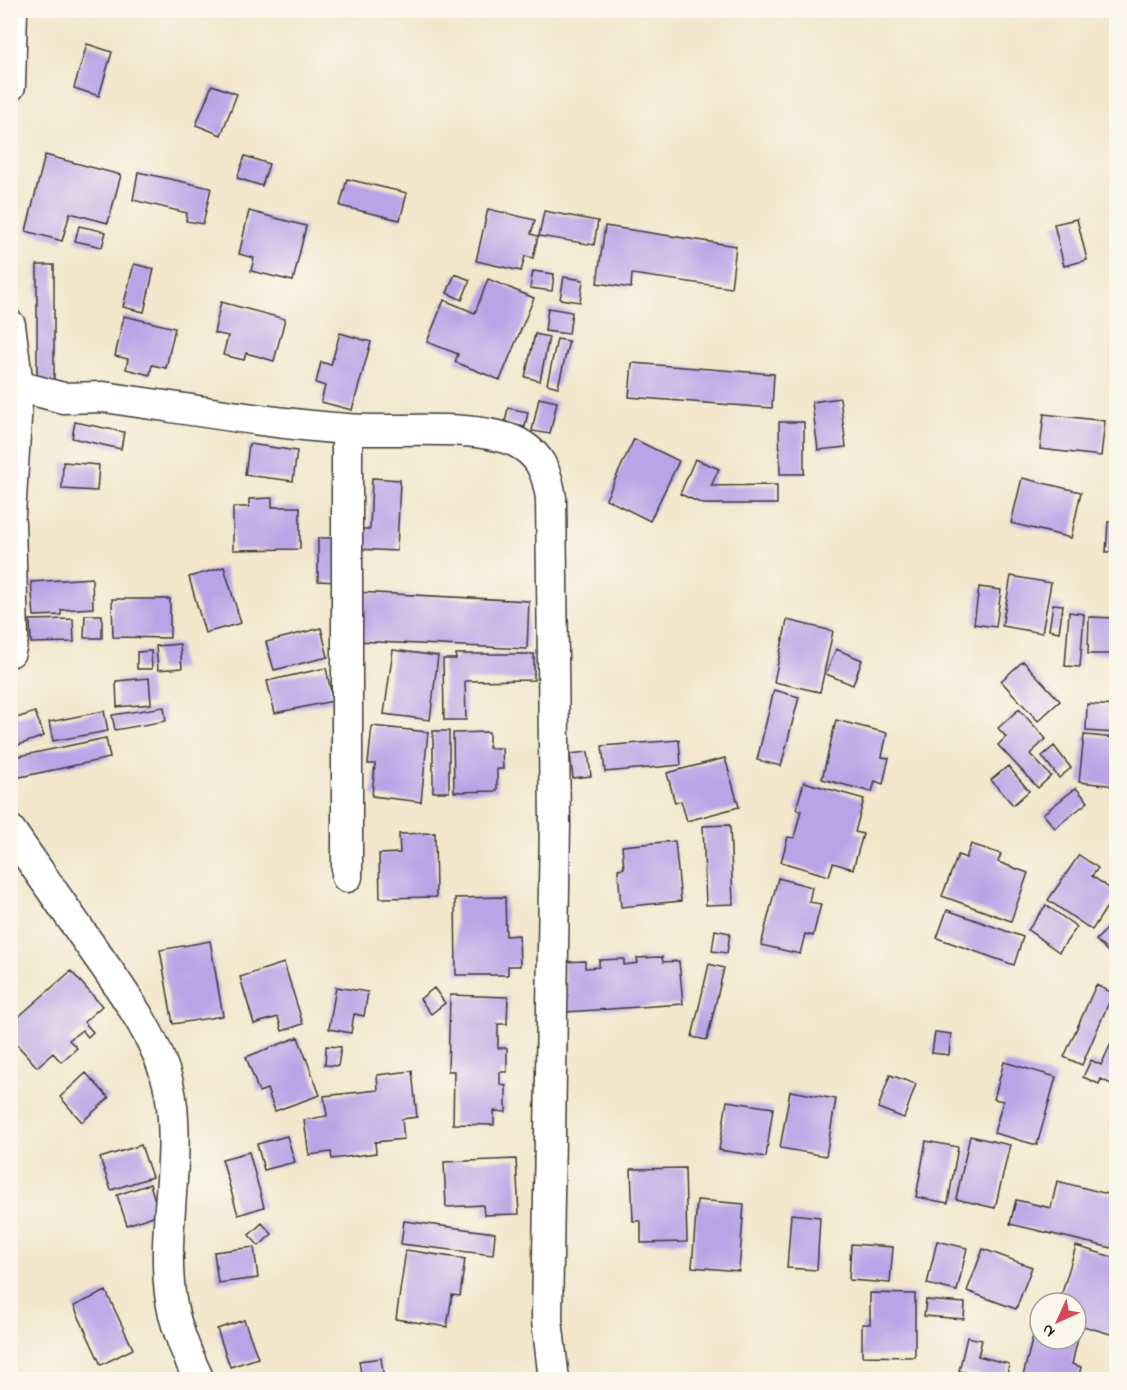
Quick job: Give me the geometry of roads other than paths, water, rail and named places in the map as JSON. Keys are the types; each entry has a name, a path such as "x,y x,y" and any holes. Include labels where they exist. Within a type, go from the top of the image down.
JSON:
{"street":[{"path":"10,86 12,10"},
{"path":"10,325 18,386 10,515"},
{"path":"18,386 63,398 102,397 347,429 490,433 516,442 535,454 548,474 555,824 547,1320 554,1380"},
{"path":"347,429 347,877"},
{"path":"10,523 13,638 10,652"},
{"path":"10,830 130,1003 157,1055 171,1095 173,1123 168,1254 170,1294 182,1344 199,1380"}]}
